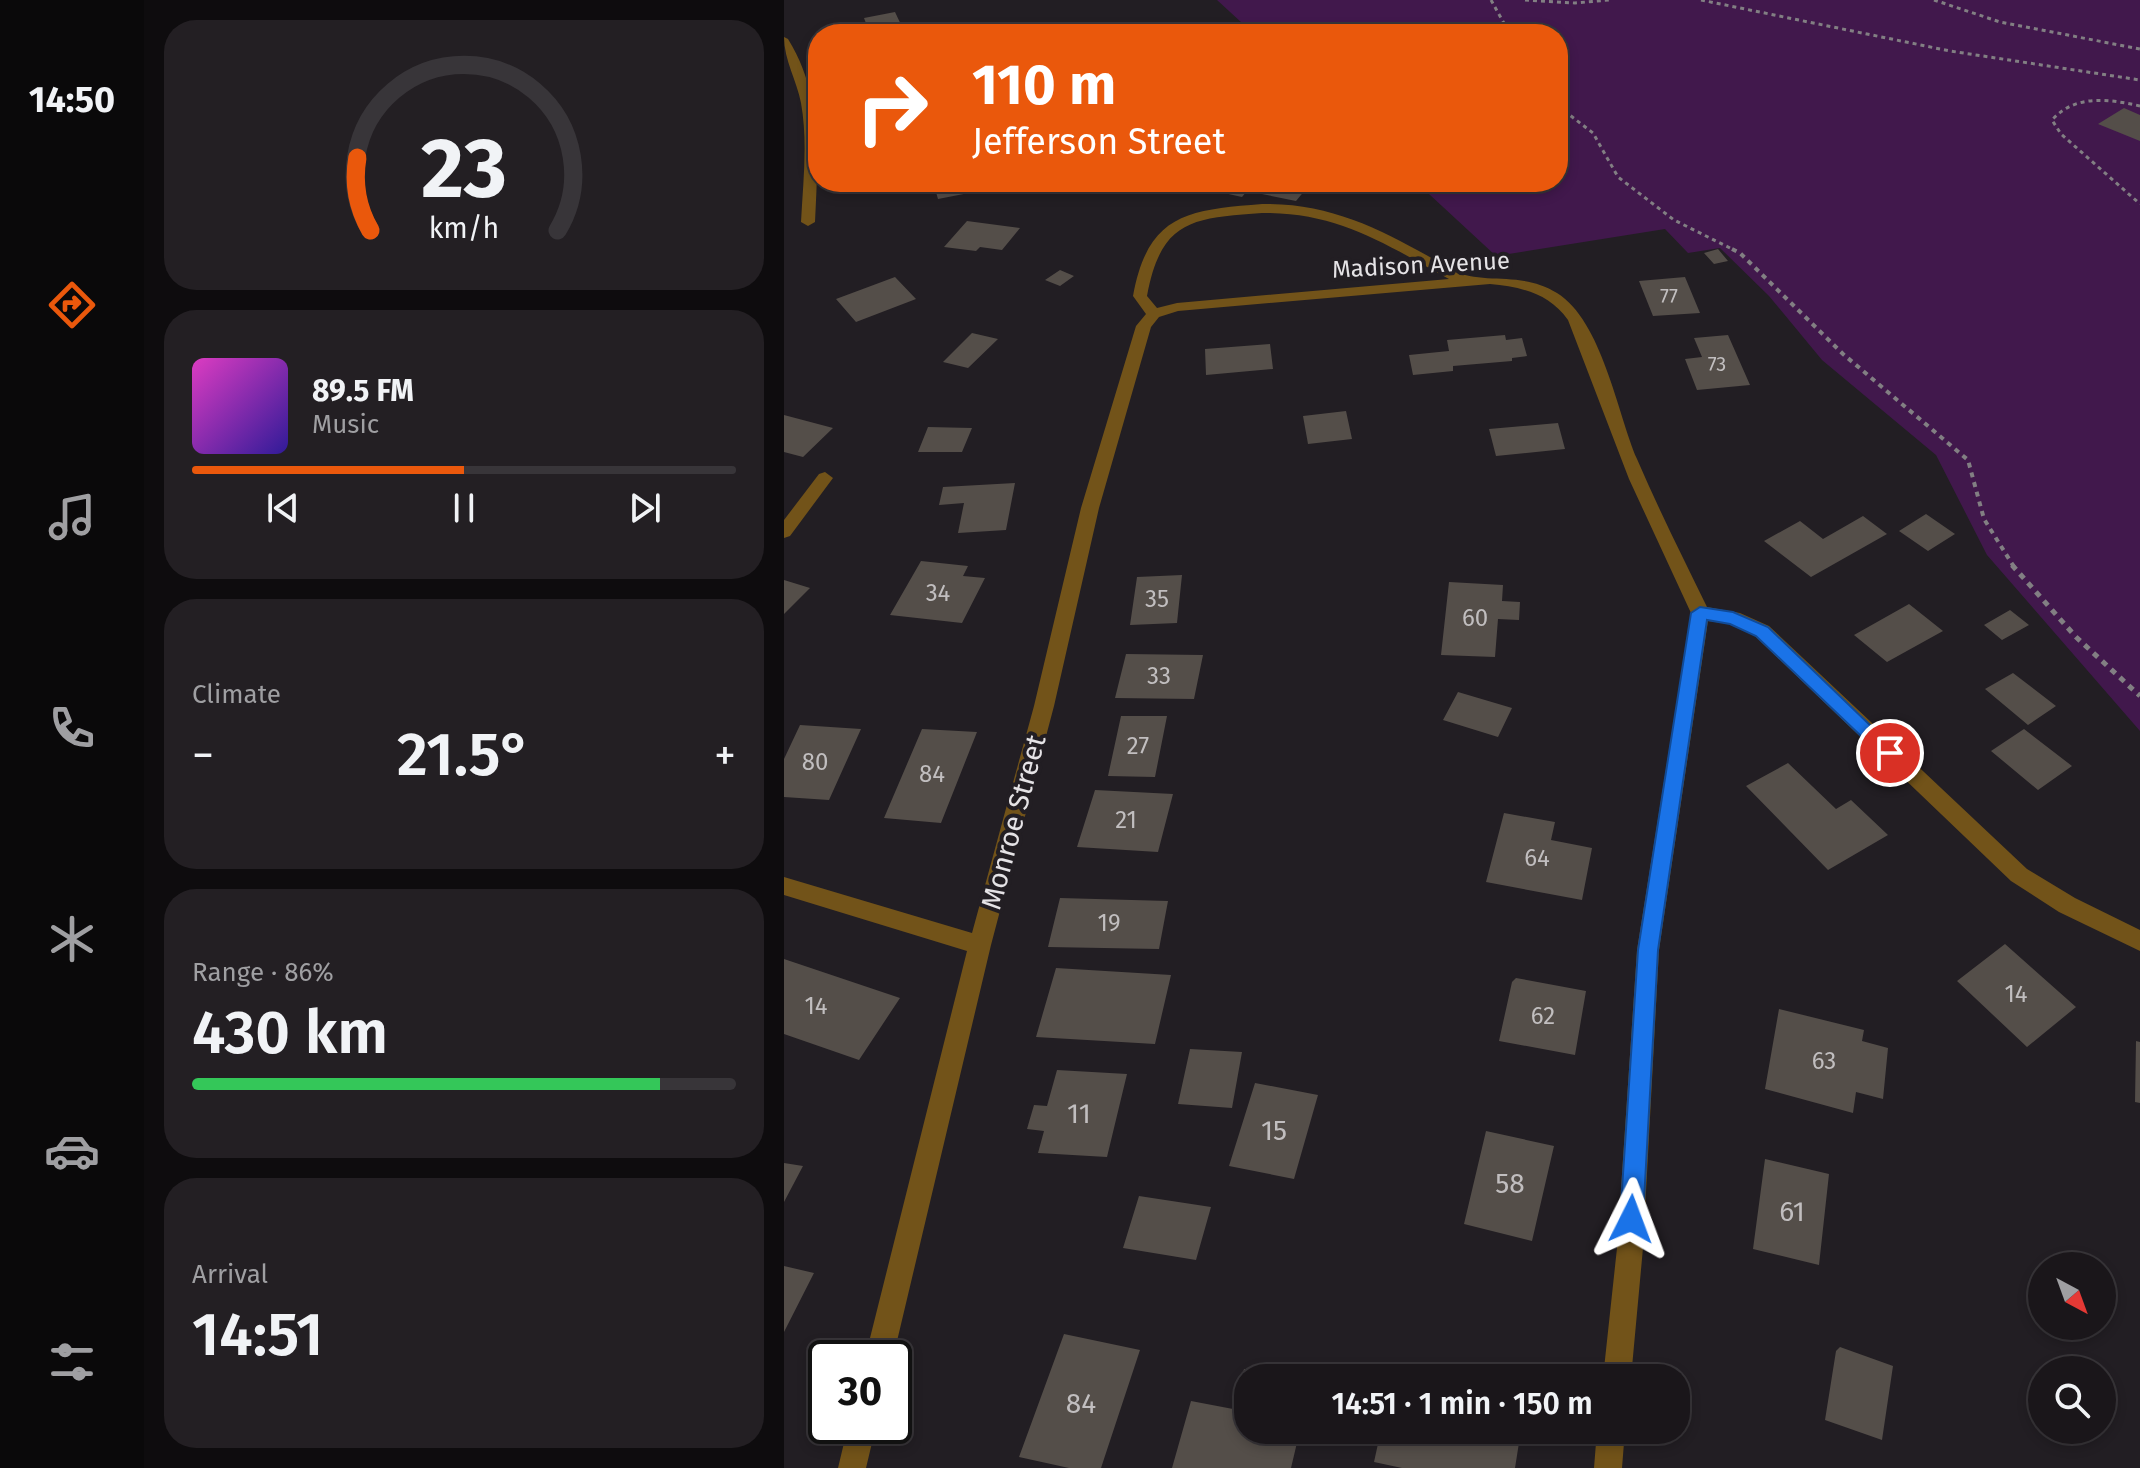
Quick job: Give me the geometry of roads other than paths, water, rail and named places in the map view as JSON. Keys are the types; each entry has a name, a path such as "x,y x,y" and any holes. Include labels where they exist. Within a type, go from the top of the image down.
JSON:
{"street":[{"path":"784,41 798,61 808,119"},
{"path":"808,222 809,192"},
{"path":"1154,314 1140,296 1146,261 1162,235 1185,220 1230,211 1317,212 1375,233 1464,282"},
{"name":"Madison Avenue","path":"1154,314 1177,307 1490,280 1526,283 1554,296 1571,311 1620,436 1700,613"},
{"name":"Monroe Street","path":"883,1340 980,945 1044,706 1090,508 1144,326 1154,314"},
{"path":"784,532 825,478"},
{"path":"1618,1364 1630,1248 1648,950 1700,613 1733,618 1762,631 2019,875 2067,905 2140,941"},
{"path":"784,886 980,945"},
{"path":"852,1468 858,1444"},
{"path":"1608,1468 1610,1444"}]}
